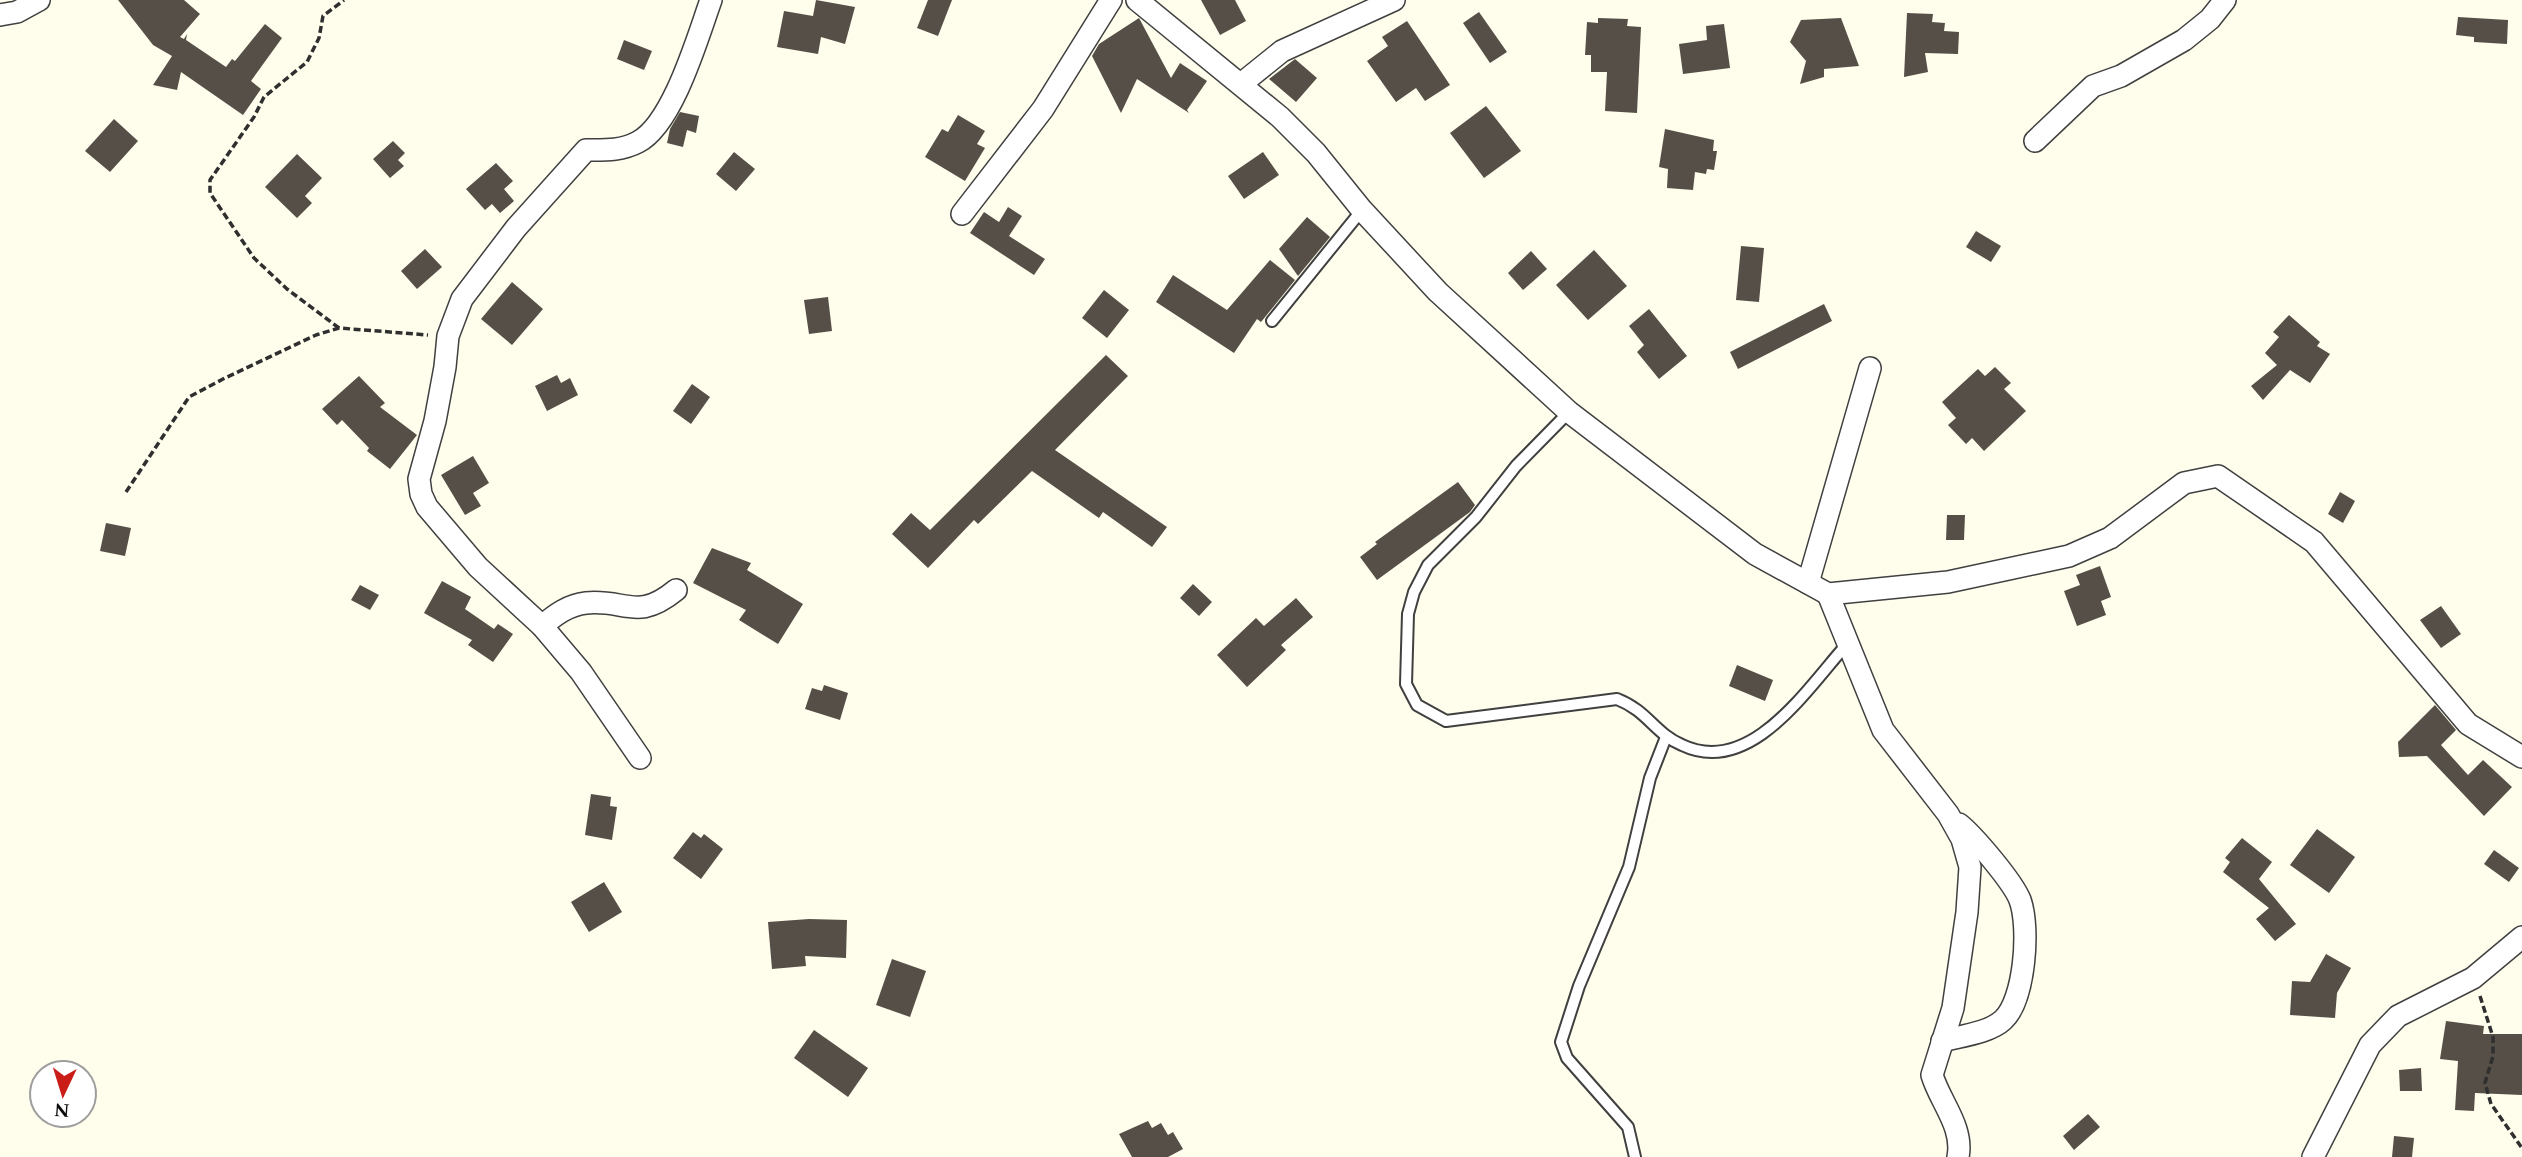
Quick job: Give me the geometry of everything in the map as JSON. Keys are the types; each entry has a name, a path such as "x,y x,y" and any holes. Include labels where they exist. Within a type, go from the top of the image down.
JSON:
{"street":[{"path":"0,15 17,12 39,0"},
{"path":"640,758 581,673 542,626 478,567 427,507 421,494 419,479 446,367 448,336 462,299 570,164 586,150 618,150 641,141 681,87 711,0"},
{"path":"962,214 1043,109 1111,0"},
{"path":"1137,0 1241,84 1316,153 1362,210 1438,292 1569,412 1755,554 1828,594 1948,582 2069,556 2110,538 2184,483 2218,475 2314,542 2468,724 2522,757"},
{"path":"1241,84 1282,51 1394,0"},
{"path":"2035,141 2092,86 2121,76 2184,40 2210,19 2225,0"},
{"path":"1808,583 1870,368"},
{"path":"542,626 562,610 587,603 638,608 659,603 676,590"},
{"path":"1828,594 1883,730 1948,814 1962,839 1970,867 1967,912 1953,1008 1933,1075 1959,1140 1958,1157"},
{"path":"1942,1041 1994,1026 2005,1019 2020,982 2026,928 2019,898 1972,834 1948,814"},
{"path":"2313,1157 2370,1045 2398,1016 2473,978 2522,937"}],"lane":[{"path":"1272,321 1362,210"},
{"path":"1569,412 1516,466 1476,517 1428,565 1414,592 1408,614 1406,684 1417,705 1446,721 1617,699 1636,707 1666,737 1685,747 1733,752 1758,738 1783,716 1848,643"},
{"path":"1634,1157 1628,1128 1567,1058 1561,1042 1579,986 1629,867 1650,778 1666,737"}],"path":[{"path":"339,328 287,289 254,258 210,193 210,180 254,117 264,97 307,62 319,38 323,16 344,0"},
{"path":"126,492 190,397 316,335 339,328 448,336"},
{"path":"2473,978 2491,1020 2493,1056 2485,1083 2491,1104 2522,1148"}],"building":[{"path":"118,0 184,0 200,14 180,37 184,39 187,34 186,40 226,67 232,59 235,61 265,24 282,38 251,81 261,89 243,115 181,72 177,90 153,85 172,56 153,45"},
{"path":"816,0 855,7 845,44 821,37 818,54 777,47 784,11 813,16"},
{"path":"928,0 952,0 938,36 917,28"},
{"path":"1201,0 1235,0 1246,21 1220,35"},
{"path":"1479,12 1507,52 1490,63 1463,23"},
{"path":"1907,13 1933,14 1932,22 1945,23 1944,31 1959,32 1958,54 1925,53 1928,72 1904,77"},
{"path":"2458,17 2508,20 2507,44 2474,42 2474,37 2456,35"},
{"path":"1139,18 1171,78 1180,63 1207,81 1187,110 1189,113 1137,79 1121,113 1092,56 1099,44"},
{"path":"1598,18 1628,19 1627,26 1641,27 1637,113 1605,111 1607,72 1591,72 1591,55 1585,55 1587,22 1598,23"},
{"path":"1841,18 1859,66 1824,69 1824,77 1800,84 1806,61 1790,42 1801,20"},
{"path":"1407,21 1450,85 1425,101 1416,88 1396,102 1367,61 1388,46 1382,37"},
{"path":"1724,24 1730,68 1683,74 1679,44 1707,40 1706,26"},
{"path":"624,40 652,51 644,70 617,59"},
{"path":"1295,59 1317,78 1296,102 1269,79"},
{"path":"1486,106 1521,151 1484,178 1450,133"},
{"path":"680,112 699,116 696,133 687,130 683,147 667,143 670,129"},
{"path":"958,115 985,131 977,144 985,148 965,181 925,157 942,129 948,132"},
{"path":"114,119 138,141 110,172 85,151"},
{"path":"1665,129 1714,140 1713,151 1717,151 1714,170 1707,169 1706,174 1695,172 1693,190 1667,188 1668,169 1659,167"},
{"path":"393,141 405,153 398,160 404,166 390,178 373,159"},
{"path":"734,152 755,169 736,191 716,174"},
{"path":"1263,152 1279,175 1244,199 1228,176"},
{"path":"297,154 322,178 305,196 312,203 297,218 265,187"},
{"path":"496,163 513,181 504,189 514,201 500,213 492,204 485,210 466,189"},
{"path":"1008,207 1022,216 1009,236 1045,259 1034,275 970,233 984,212 999,222"},
{"path":"1307,217 1330,237 1298,276 1279,249"},
{"path":"1976,231 2001,246 1991,262 1966,247"},
{"path":"1741,246 1764,248 1759,302 1736,300"},
{"path":"425,249 442,267 417,289 401,271"},
{"path":"1594,250 1627,286 1588,320 1556,285"},
{"path":"1531,251 1547,269 1523,290 1508,273"},
{"path":"1270,260 1295,280 1261,322 1257,319 1234,353 1156,302 1173,275 1227,310"},
{"path":"512,282 543,309 512,345 481,319"},
{"path":"1104,290 1129,310 1107,338 1082,318"},
{"path":"828,297 832,331 809,334 804,300"},
{"path":"1824,304 1832,321 1738,369 1730,352"},
{"path":"1649,309 1687,356 1659,379 1637,352 1644,345 1629,326"},
{"path":"2289,315 2320,342 2317,346 2330,354 2310,383 2290,370 2263,400 2251,386 2277,365 2265,353 2279,337 2273,332"},
{"path":"1106,355 1128,376 1055,450 1167,527 1152,547 1103,512 1099,518 1032,471 978,524 974,520 928,568 892,534 911,513 930,530"},
{"path":"1995,367 2011,383 2004,389 2026,411 1984,451 1972,438 1966,444 1948,425 1956,418 1942,402 1978,369 1985,376"},
{"path":"557,375 561,383 570,378 578,395 547,411 535,386"},
{"path":"359,376 385,403 380,407 417,435 390,469 367,451 369,448 342,420 337,425 322,409"},
{"path":"692,384 710,397 691,424 673,411"},
{"path":"473,456 489,483 473,493 481,506 465,515 441,475"},
{"path":"1458,482 1475,505 1470,512 1377,580 1360,557 1377,544 1375,542"},
{"path":"2340,492 2355,501 2343,523 2328,514"},
{"path":"1947,515 1965,515 1964,540 1946,540"},
{"path":"106,523 131,528 125,556 100,551"},
{"path":"712,548 751,563 747,570 803,604 778,644 739,620 746,610 693,583"},
{"path":"2100,566 2111,597 2101,601 2106,615 2077,626 2064,591 2080,585 2076,575"},
{"path":"442,581 471,597 465,609 494,629 498,624 513,634 493,662 468,645 472,640 424,613"},
{"path":"1193,584 1212,602 1199,616 1180,598"},
{"path":"360,585 379,595 370,610 351,600"},
{"path":"1296,598 1313,617 1281,645 1286,650 1247,687 1217,655 1256,618 1264,626"},
{"path":"2441,606 2461,634 2441,648 2420,620"},
{"path":"1737,665 1773,680 1765,701 1729,686"},
{"path":"824,685 848,693 840,720 805,709 812,688 822,691"},
{"path":"2435,705 2456,730 2441,745 2468,775 2483,760 2512,787 2484,816 2427,756 2399,757 2398,742"},
{"path":"591,794 611,797 610,806 617,807 612,840 585,835"},
{"path":"2317,829 2355,857 2329,893 2290,865"},
{"path":"693,832 701,838 704,834 723,849 701,879 673,858"},
{"path":"2242,838 2272,862 2259,879 2296,924 2275,941 2256,919 2269,908 2223,872 2230,862 2225,858"},
{"path":"2494,850 2519,868 2509,882 2484,864"},
{"path":"604,882 622,912 589,932 571,902"},
{"path":"847,920 846,958 805,956 806,966 772,969 768,922"},
{"path":"2326,954 2351,968 2337,993 2335,1018 2290,1015 2292,981 2310,982"},
{"path":"892,959 926,971 910,1017 876,1005"},
{"path":"2446,1021 2484,1026 2483,1034 2522,1034 2522,1095 2475,1093 2474,1111 2455,1110 2458,1061 2440,1059"},
{"path":"814,1030 868,1068 848,1097 794,1058"},
{"path":"2421,1068 2422,1091 2400,1091 2399,1070"},
{"path":"2088,1114 2100,1127 2074,1150 2063,1136"},
{"path":"1148,1121 1152,1128 1161,1123 1168,1135 1173,1132 1183,1149 1168,1157 1132,1157 1119,1134"},
{"path":"2394,1136 2414,1138 2412,1157 2392,1157"}]}
